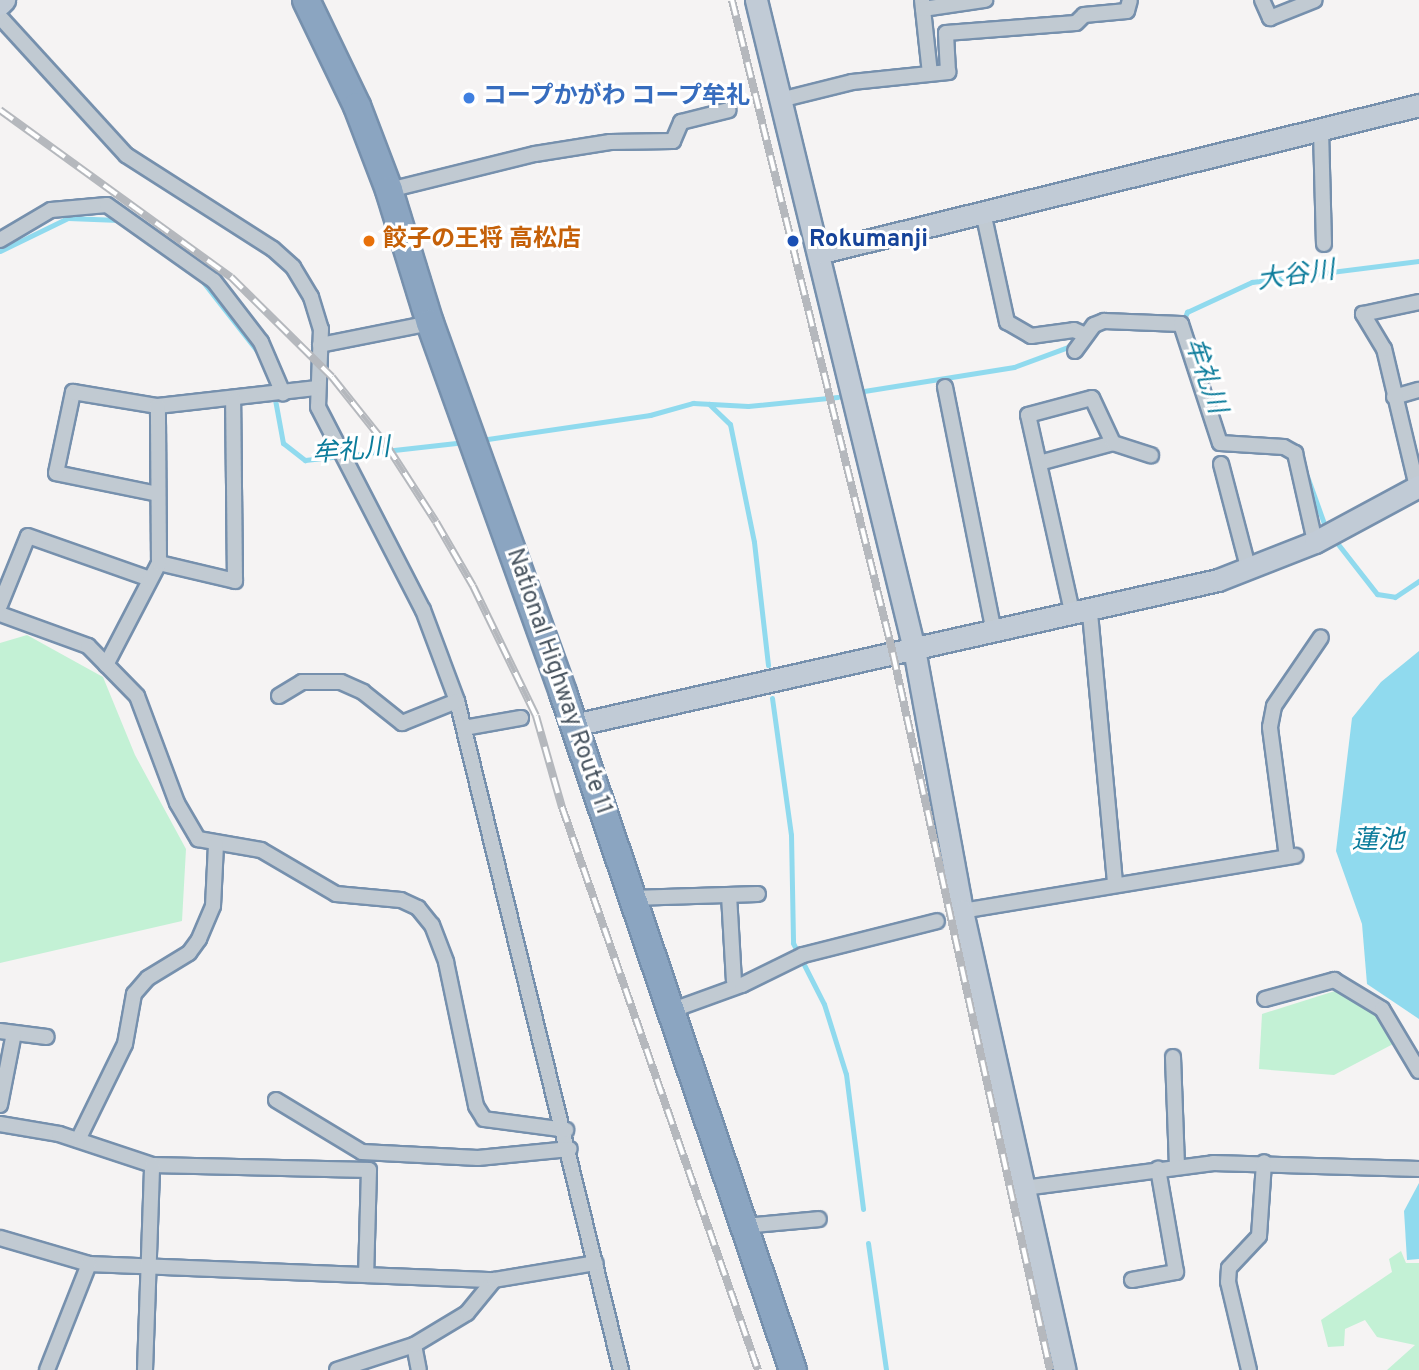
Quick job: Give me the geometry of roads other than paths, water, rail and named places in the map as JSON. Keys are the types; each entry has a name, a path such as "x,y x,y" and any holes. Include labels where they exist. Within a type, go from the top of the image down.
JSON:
{"highway":[{"name":"National Highway Route 11","path":"306,0 357,106 389,190 430,323 574,725 793,1370"}],"street":[{"path":"0,4 4,0"},
{"path":"756,0 914,649 961,911 1065,1370"},
{"path":"930,74 923,5 985,0"},
{"path":"780,100 852,82 948,72 946,33 1076,23 1084,15 1127,11 1130,0"},
{"path":"1262,0 1270,18 1315,0"},
{"path":"0,17 126,155 240,224 293,267 311,297 320,345 318,407 423,610 457,701 566,1130 621,1370"},
{"path":"818,253 1419,105"},
{"path":"389,190 536,154 610,142 673,141 681,122 729,110"},
{"path":"1321,130 1324,244"},
{"path":"0,240 51,210 107,205 214,281 261,342 277,393"},
{"path":"983,212 1007,322 1031,336 1074,330 1086,335"},
{"path":"574,725 1081,614 1249,571 1315,542 1418,486 1384,349 1363,314 1419,302"},
{"path":"1075,351 1086,335 1104,321 1181,324 1220,443 1284,447 1295,453 1315,542"},
{"path":"320,345 430,323"},
{"path":"945,387 994,632"},
{"path":"158,494 55,473 73,392 158,406 233,400 317,388"},
{"path":"1394,397 1419,390"},
{"path":"1113,443 1093,398 1028,415 1081,614 1115,885"},
{"path":"159,563 235,581 233,400"},
{"path":"106,664 159,563 158,406"},
{"path":"1039,463 1113,443 1151,455"},
{"path":"1221,464 1249,571"},
{"path":"150,579 28,536 1,612 88,646 137,696 177,803 198,839 216,845 261,850 335,894 401,900 418,908 432,925 446,962 476,1106 484,1119 566,1130"},
{"path":"961,911 1291,857 1270,727 1274,706 1321,637"},
{"path":"279,696 302,682 341,682 363,692 401,723 457,701"},
{"path":"464,728 522,718"},
{"path":"78,1140 125,1044 134,994 148,978 189,953 200,939 213,906 216,845"},
{"path":"632,898 758,894"},
{"path":"729,895 734,981"},
{"path":"670,1011 742,985 796,957 937,921"},
{"path":"1265,999 1334,980 1382,1009 1419,1071"},
{"path":"0,1105 7,1032 47,1037"},
{"path":"1173,1057 1177,1167"},
{"path":"276,1100 362,1152 478,1158 570,1149"},
{"path":"0,1124 78,1140 152,1165 369,1170 366,1275"},
{"path":"1024,1188 1158,1169 1264,1162 1419,1169"},
{"path":"1249,1370 1228,1282 1229,1268 1259,1236 1264,1162"},
{"path":"145,1370 152,1165"},
{"path":"1132,1280 1176,1272 1158,1169"},
{"path":"744,1226 819,1219"},
{"path":"0,1238 89,1264 149,1267 494,1280 596,1263"},
{"path":"47,1370 89,1264"},
{"path":"337,1370 414,1345 467,1313 494,1280"},
{"path":"414,1345 419,1370"}],"water":[{"name":"蓮池","path":"1419,651 1419,1019 1367,984 1362,924 1336,851 1352,718 1381,682"},
{"path":"1419,1183 1419,1259 1407,1260 1404,1211"}],"waterway":[{"name":"牟礼川","path":"0,251 68,218 119,220"},
{"name":"大谷川","path":"1184,319 1187,312 1252,282 1419,261"},
{"name":"牟礼川","path":"200,278 261,356"},
{"name":"牟礼川","path":"864,391 1014,367 1068,347 1078,334"},
{"name":"牟礼川","path":"274,394 283,443 305,460 465,442"},
{"name":"牟礼川","path":"481,440 650,415 693,403 748,406 838,397"},
{"path":"709,404 730,424 754,542 768,665"},
{"name":"牟礼川","path":"1307,476 1326,529"},
{"name":"牟礼川","path":"1334,539 1377,594 1395,597 1419,581"},
{"path":"772,698 791,835 793,943 824,1004 846,1074 863,1209"},
{"path":"868,1243 886,1370"}],"railway":[{"path":"732,0 893,654 1050,1370"},
{"path":"0,110 231,277 332,377 387,446 436,522 473,586 536,716 562,807 758,1370"}],"place":[{"name":"コープかがわ コープ牟礼","path":"469,98"},
{"name":"餃子の王将 高松店","path":"369,241"},
{"name":"Rokumanji","path":"793,241"}]}
